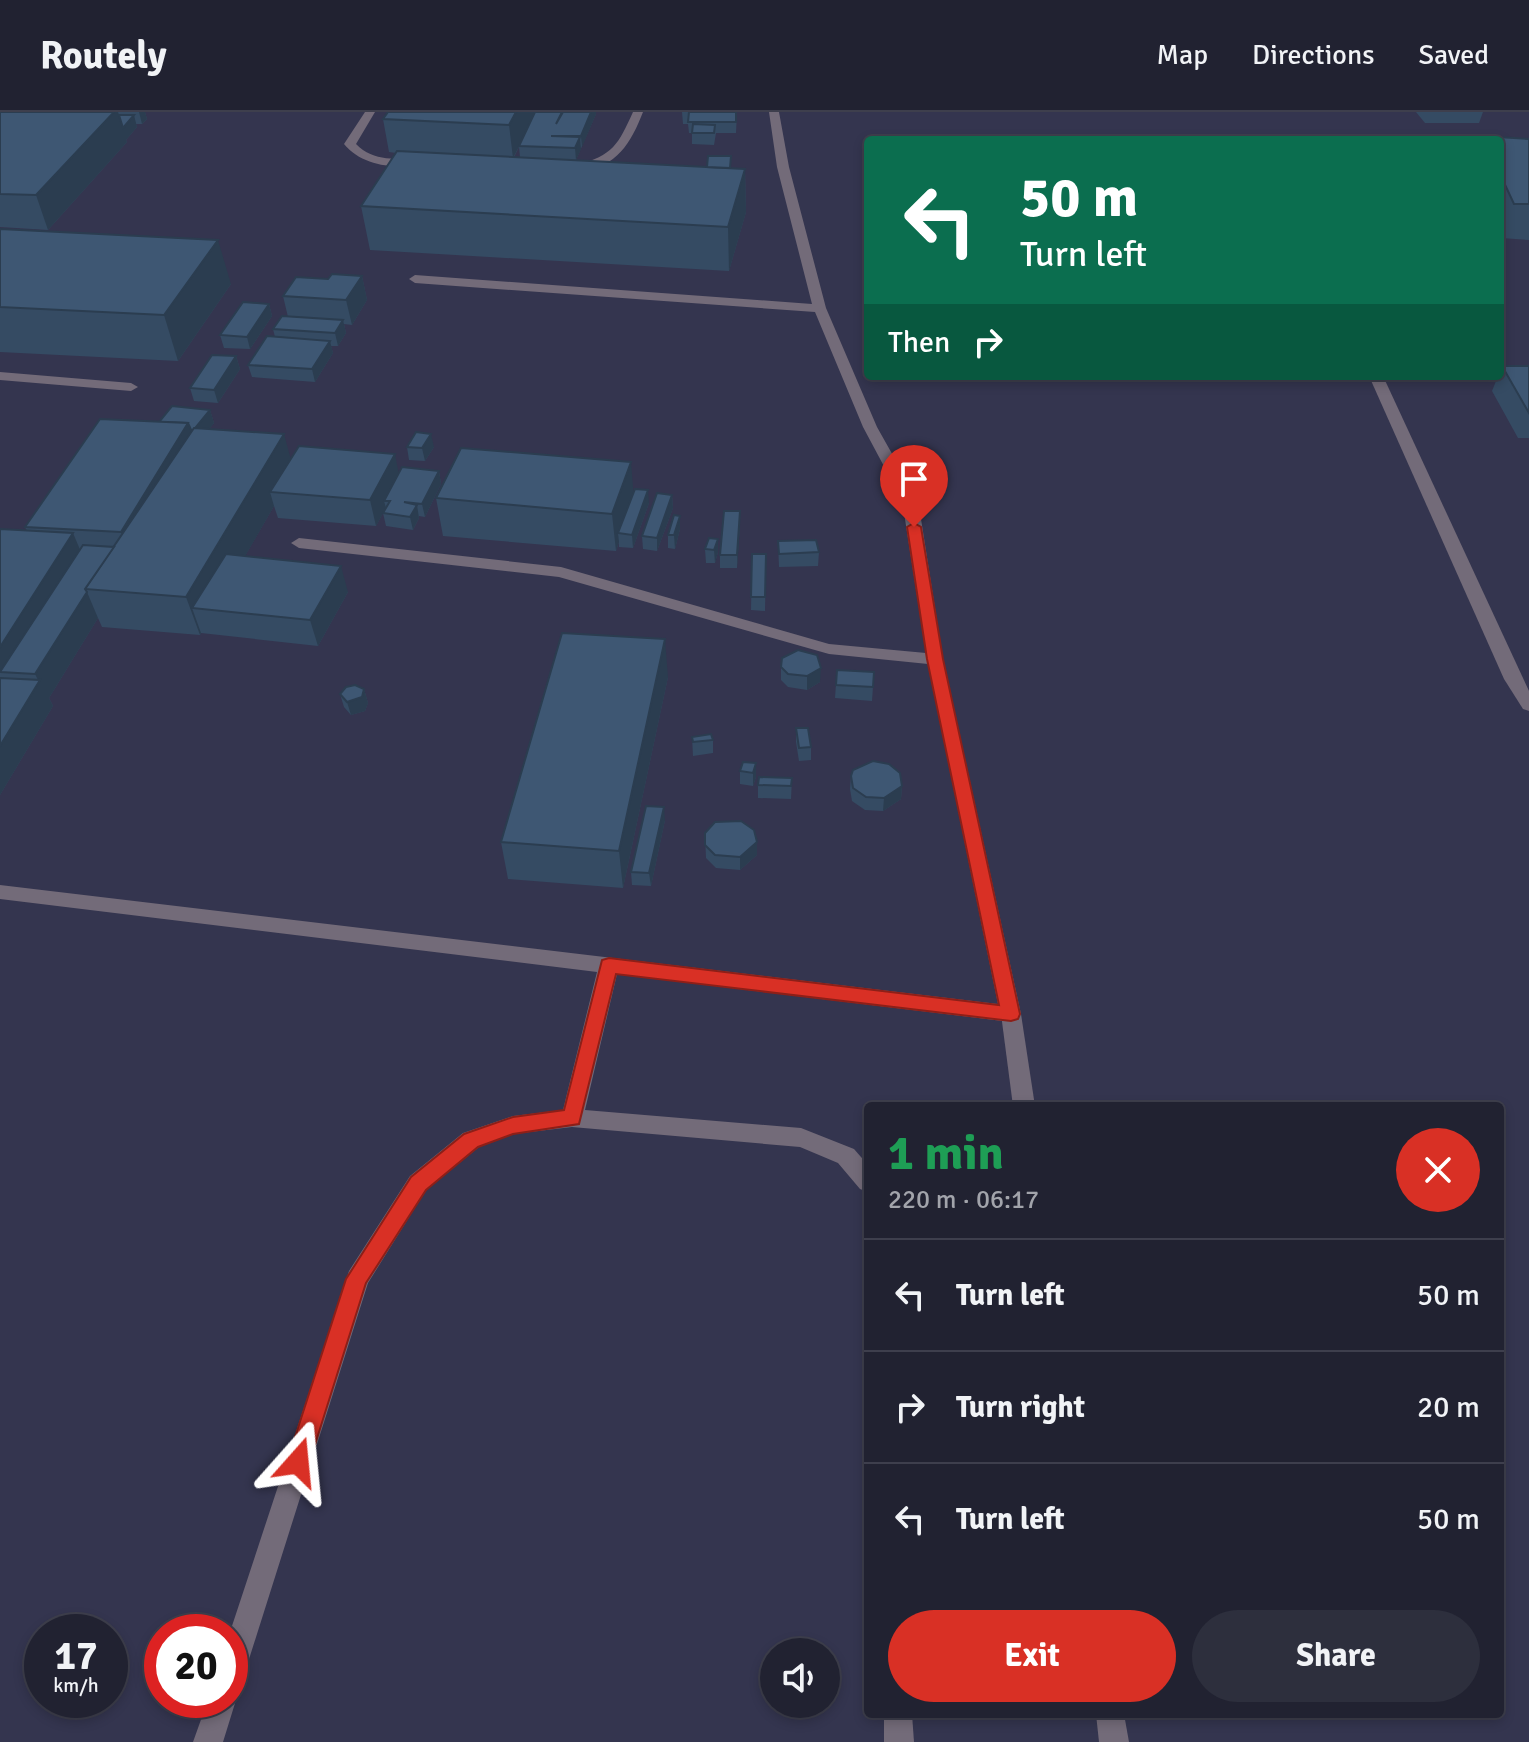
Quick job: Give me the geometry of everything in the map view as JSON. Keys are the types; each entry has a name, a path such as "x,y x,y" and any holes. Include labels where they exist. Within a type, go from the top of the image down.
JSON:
{"street":[{"path":"370,112 350,144 358,155 382,162 427,163"},
{"path":"563,168 606,162 621,152 638,112"},
{"path":"774,112 783,167 820,308 870,427 910,500 935,659 1011,1014 1023,1102"},
{"path":"415,279 820,308"},
{"path":"0,376 131,387"},
{"path":"1378,380 1513,679 1529,705"},
{"path":"299,543 561,572 829,649 935,659"},
{"path":"0,892 1011,1014"},
{"path":"572,1118 609,965"},
{"path":"248,1619 357,1279 418,1183 471,1140 513,1125 572,1118 801,1138 846,1156 864,1177"},
{"path":"208,1742 216,1718"},
{"path":"898,1718 899,1742"},
{"path":"1111,1718 1114,1742"}],"shaded area":[{"path":"0,112 1529,112 1529,1742 0,1742"}],"building":[{"path":"0,112 114,112 36,195 0,194"},
{"path":"388,112 516,112 509,125 383,119"},
{"path":"535,112 562,112 556,124 563,112 591,112 581,136 551,136 580,137 575,148 519,146"},
{"path":"689,112 736,112 736,122 688,122"},
{"path":"119,115 134,115 123,128"},
{"path":"693,124 715,125 714,133 692,133"},
{"path":"1504,137 1529,139 1529,204 1514,204 1504,183"},
{"path":"397,151 745,169 728,227 361,206"},
{"path":"708,156 731,156 730,168 707,167"},
{"path":"0,229 218,240 164,315 0,307"},
{"path":"332,274 362,276 346,300 283,296 296,277 328,279"},
{"path":"243,302 269,304 247,337 220,335"},
{"path":"282,316 343,320 335,333 273,329"},
{"path":"267,336 330,341 312,369 248,365"},
{"path":"212,355 236,356 214,390 190,388"},
{"path":"1504,366 1529,366 1529,413 1504,369"},
{"path":"172,406 210,410 192,432 188,423 159,422"},
{"path":"100,419 188,423 121,532 25,527"},
{"path":"194,428 284,434 186,597 85,589"},
{"path":"416,432 431,434 422,448 407,447"},
{"path":"299,446 395,454 370,500 270,492"},
{"path":"461,448 631,462 612,514 436,498"},
{"path":"402,467 439,471 422,504 404,502 417,505 410,517 383,513 390,501 384,501"},
{"path":"635,489 648,490 632,535 618,533"},
{"path":"657,493 672,495 657,538 642,536"},
{"path":"724,511 740,511 737,555 720,555"},
{"path":"674,515 680,516 674,535 668,535"},
{"path":"0,529 73,533 0,647"},
{"path":"709,538 718,539 714,550 705,549"},
{"path":"816,540 819,552 779,554 778,541"},
{"path":"83,545 114,547 85,589 87,592 35,674 0,672"},
{"path":"226,554 341,566 310,620 192,608"},
{"path":"752,554 766,554 765,597 751,597"},
{"path":"562,633 665,639 619,851 501,842"},
{"path":"798,650 817,655 821,668 807,676 788,674 781,667 782,658"},
{"path":"837,670 874,672 873,687 836,685"},
{"path":"0,678 40,680 0,746"},
{"path":"355,685 364,689 362,697 347,702 340,694 346,687"},
{"path":"796,728 808,728 811,747 799,748"},
{"path":"711,734 713,740 693,742 692,737"},
{"path":"873,761 889,764 900,773 902,786 884,798 866,797 853,788 853,770"},
{"path":"743,762 756,763 753,773 740,771"},
{"path":"759,777 792,778 791,786 758,785"},
{"path":"646,806 664,807 649,873 631,872"},
{"path":"741,821 754,830 757,842 740,857 715,855 705,845 705,833 715,822"}],"route":[{"path":"298,1462 357,1279 418,1183 471,1140 513,1125 572,1118 609,965 1011,1014 935,659 914,527"}]}
